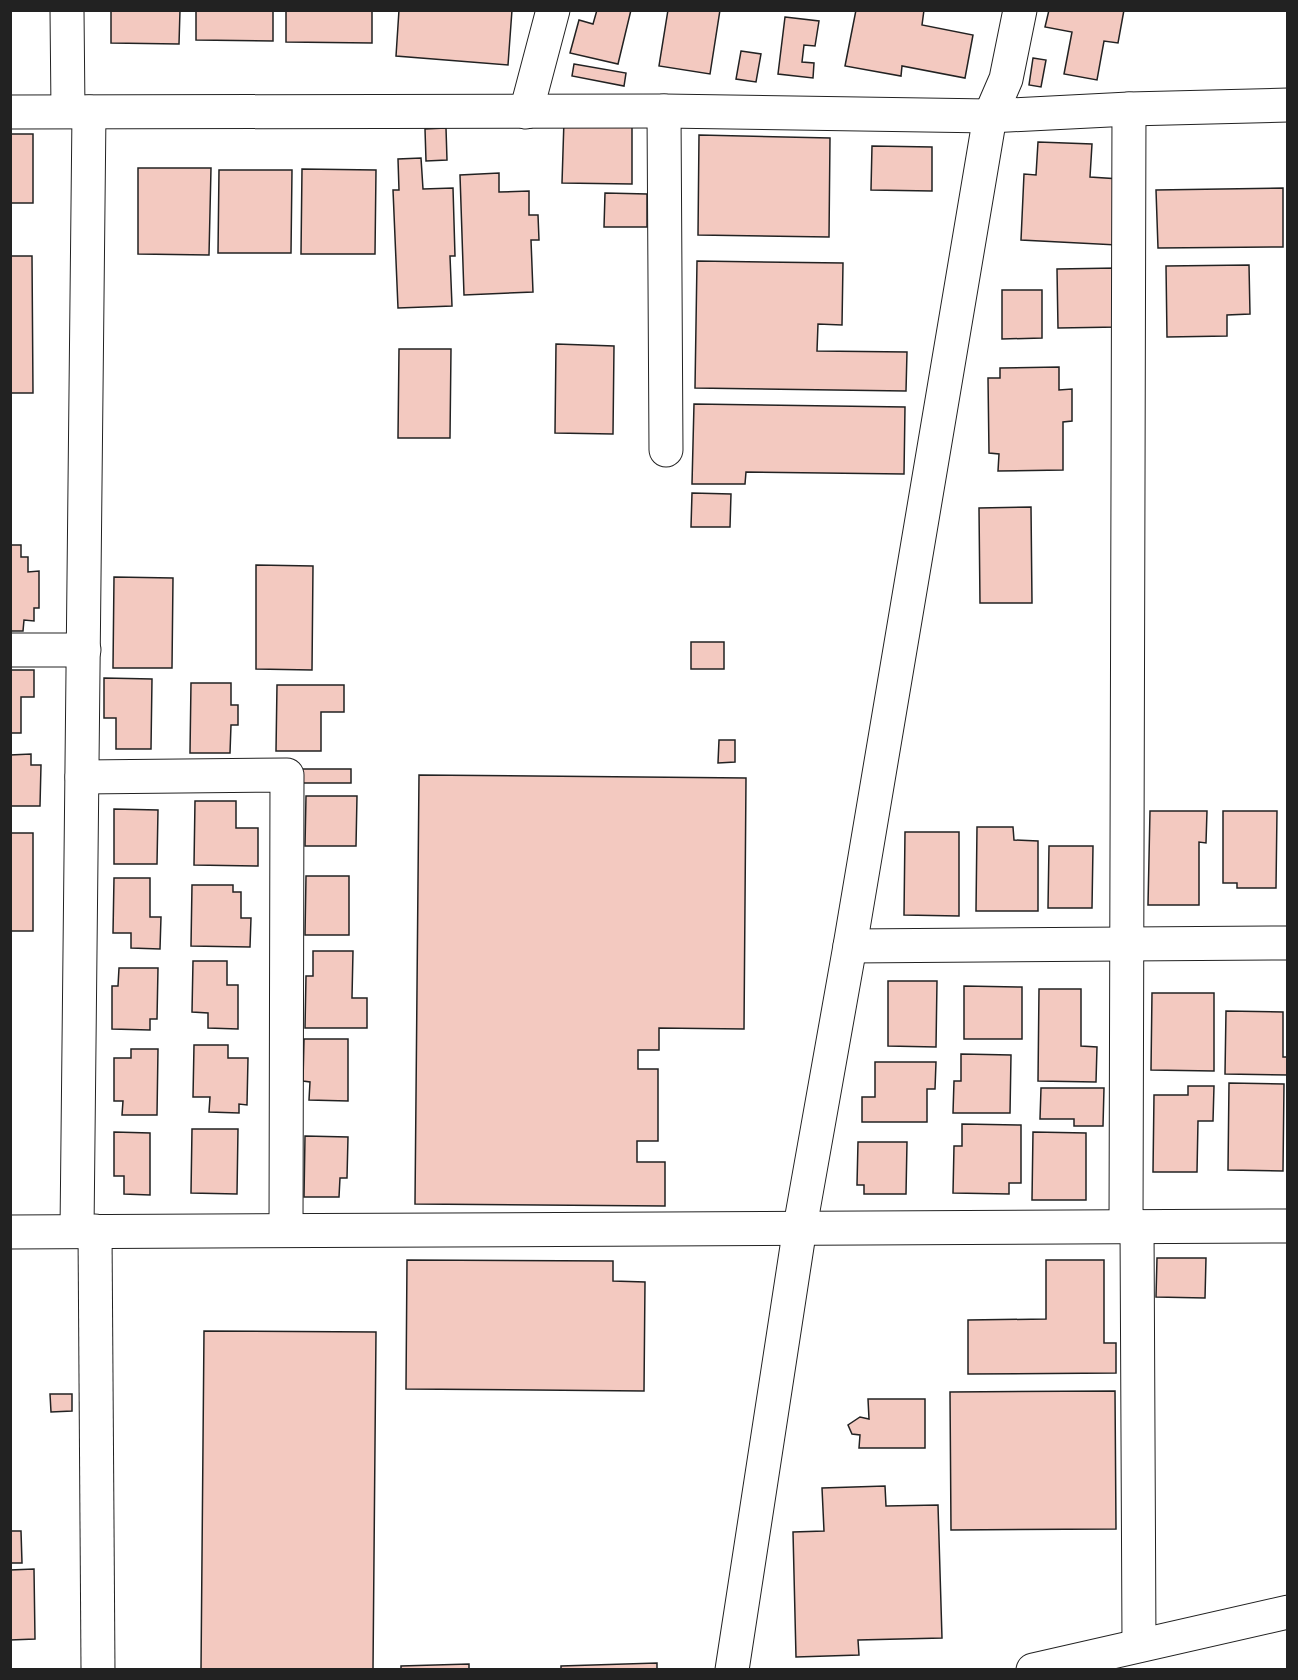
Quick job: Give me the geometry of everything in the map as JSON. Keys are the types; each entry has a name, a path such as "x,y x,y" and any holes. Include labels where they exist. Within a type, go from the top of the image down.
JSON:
{"street":[{"path":"67,10 79,112 86,1231 98,1670"},
{"path":"526,112 553,10"},
{"path":"732,1670 800,1227 850,946 990,116 1006,79 1020,10"},
{"path":"10,112 664,111 990,116 1129,109 1287,105"},
{"path":"1129,109 1127,944 1139,1645"},
{"path":"664,111 666,450"},
{"path":"10,650 84,650"},
{"path":"82,777 287,775 286,1230"},
{"path":"850,946 1287,943"},
{"path":"10,1232 1287,1226"},
{"path":"1033,1670 1287,1612"}],"building":[{"path":"111,10 180,10 179,44 111,43"},
{"path":"196,10 273,10 273,41 196,40"},
{"path":"286,10 372,10 372,43 286,42"},
{"path":"399,10 512,10 508,65 396,56"},
{"path":"597,10 631,10 618,64 570,53 579,20 593,24"},
{"path":"668,10 720,10 710,74 659,66"},
{"path":"856,10 924,10 922,25 973,35 965,78 902,66 901,76 845,66"},
{"path":"1049,10 1124,10 1118,43 1104,41 1097,80 1064,74 1072,32 1045,27"},
{"path":"785,17 819,21 815,46 804,45 802,62 814,63 813,78 778,74"},
{"path":"741,51 761,54 756,82 736,79"},
{"path":"1033,58 1046,60 1041,87 1029,85"},
{"path":"574,64 626,73 624,86 572,76"},
{"path":"564,120 632,121 632,184 562,183"},
{"path":"446,128 447,160 426,161 425,129"},
{"path":"10,134 33,134 33,203 10,203"},
{"path":"699,135 830,138 829,237 698,235"},
{"path":"1038,142 1092,144 1090,177 1120,179 1117,245 1021,240 1024,174 1036,175"},
{"path":"872,146 932,147 932,191 871,190"},
{"path":"421,158 423,189 453,188 455,256 450,256 452,306 398,308 393,190 399,190 398,159"},
{"path":"138,168 211,168 209,255 138,254"},
{"path":"302,169 376,170 375,254 301,254"},
{"path":"219,170 292,170 291,253 218,253"},
{"path":"499,173 499,192 529,191 529,215 538,215 539,240 531,240 533,292 464,295 460,175"},
{"path":"1283,188 1283,247 1158,248 1156,190"},
{"path":"605,193 647,194 647,227 604,227"},
{"path":"10,256 32,256 33,393 10,393"},
{"path":"697,261 843,263 842,325 818,324 817,351 907,352 906,391 695,388"},
{"path":"1249,265 1250,314 1227,315 1227,336 1167,337 1166,266"},
{"path":"1117,268 1118,327 1058,328 1057,269"},
{"path":"1002,290 1042,290 1042,338 1002,339"},
{"path":"556,344 614,346 613,434 555,433"},
{"path":"399,349 451,349 450,438 398,438"},
{"path":"1059,367 1059,390 1072,389 1072,421 1063,422 1063,470 998,471 999,454 989,453 988,378 1000,378 1000,368"},
{"path":"694,404 905,407 904,474 746,472 745,484 692,484"},
{"path":"692,493 731,494 730,527 691,527"},
{"path":"1031,507 1032,603 980,603 979,508"},
{"path":"10,545 21,545 21,557 28,557 28,572 39,571 39,608 34,608 34,621 24,620 23,631 10,631"},
{"path":"256,565 313,566 312,670 256,669"},
{"path":"114,577 173,578 172,668 113,668"},
{"path":"691,642 724,642 724,669 691,669"},
{"path":"10,670 34,670 34,697 21,697 21,733 10,733"},
{"path":"104,678 152,679 151,749 116,749 116,718 104,718"},
{"path":"191,683 231,683 231,705 238,705 238,725 231,725 230,753 190,753"},
{"path":"277,685 344,685 344,712 321,712 321,751 276,751"},
{"path":"719,740 735,740 735,762 718,763"},
{"path":"31,754 31,765 41,765 40,806 10,806 10,755"},
{"path":"301,769 351,769 351,783 301,783"},
{"path":"419,775 746,778 744,1029 659,1028 659,1050 638,1050 638,1069 658,1069 658,1141 637,1141 637,1162 665,1162 665,1206 415,1204"},
{"path":"306,796 357,796 356,846 305,846"},
{"path":"195,801 236,801 236,828 258,828 258,866 194,865"},
{"path":"114,809 158,810 157,864 114,864"},
{"path":"1150,811 1207,811 1206,843 1199,842 1199,905 1148,905"},
{"path":"1223,811 1277,811 1276,888 1237,888 1237,883 1223,883"},
{"path":"977,827 1013,827 1014,840 1038,841 1038,911 976,911"},
{"path":"905,832 959,832 959,916 904,915"},
{"path":"10,833 33,833 33,931 10,931"},
{"path":"1049,846 1093,846 1092,908 1048,908"},
{"path":"306,876 349,876 349,935 305,935"},
{"path":"114,878 150,878 150,917 161,917 160,949 131,948 131,933 113,933"},
{"path":"192,885 233,885 233,892 241,892 241,918 251,918 250,947 191,946"},
{"path":"313,951 353,951 352,998 367,998 367,1028 305,1028 306,976 313,976"},
{"path":"193,961 227,961 227,985 238,985 238,1029 208,1028 208,1013 192,1012"},
{"path":"119,968 158,968 157,1019 150,1019 150,1030 112,1029 112,986 118,986"},
{"path":"888,981 937,981 936,1047 888,1046"},
{"path":"964,986 1022,987 1022,1039 964,1039"},
{"path":"1039,989 1081,989 1081,1046 1097,1047 1096,1082 1038,1081"},
{"path":"1152,993 1214,993 1214,1071 1151,1070"},
{"path":"1226,1011 1283,1012 1283,1057 1288,1057 1288,1075 1225,1074"},
{"path":"304,1039 348,1039 348,1101 309,1100 310,1082 303,1081"},
{"path":"194,1045 228,1045 228,1058 248,1058 247,1105 239,1104 239,1113 209,1112 210,1097 193,1097"},
{"path":"131,1049 158,1049 157,1115 122,1115 123,1101 114,1101 114,1058 131,1058"},
{"path":"961,1054 1011,1055 1010,1113 953,1113 954,1081 961,1081"},
{"path":"875,1062 936,1062 935,1089 927,1089 927,1122 862,1122 862,1097 875,1097"},
{"path":"1229,1083 1284,1084 1283,1171 1228,1170"},
{"path":"1188,1086 1214,1086 1213,1121 1198,1121 1197,1172 1153,1172 1154,1095 1188,1095"},
{"path":"1041,1088 1104,1088 1103,1126 1074,1126 1074,1119 1040,1119"},
{"path":"962,1124 1021,1125 1021,1183 1009,1183 1009,1194 953,1193 954,1146 962,1146"},
{"path":"192,1129 238,1129 237,1194 191,1193"},
{"path":"114,1132 150,1133 150,1195 124,1194 124,1176 114,1176"},
{"path":"1033,1132 1086,1133 1086,1200 1032,1200"},
{"path":"305,1136 348,1137 347,1178 340,1178 339,1197 304,1197"},
{"path":"858,1142 907,1142 906,1194 864,1194 864,1185 857,1185"},
{"path":"1157,1258 1206,1258 1205,1298 1156,1297"},
{"path":"407,1260 613,1261 613,1281 645,1282 644,1391 406,1389"},
{"path":"1046,1260 1104,1260 1104,1343 1116,1343 1116,1373 968,1374 968,1320 1046,1319"},
{"path":"204,1331 376,1332 373,1670 201,1670"},
{"path":"1115,1391 1116,1529 951,1530 950,1392"},
{"path":"50,1394 72,1394 72,1411 51,1412"},
{"path":"868,1399 925,1399 925,1448 859,1448 860,1435 852,1434 848,1425 860,1417 869,1419"},
{"path":"885,1486 886,1506 938,1505 942,1638 858,1640 859,1655 796,1657 793,1532 824,1531 822,1488"},
{"path":"10,1531 21,1531 22,1563 10,1563"},
{"path":"34,1569 35,1639 10,1640 10,1570"},
{"path":"657,1663 657,1670 561,1670 561,1666"},
{"path":"469,1664 469,1670 401,1670 401,1666"}]}
